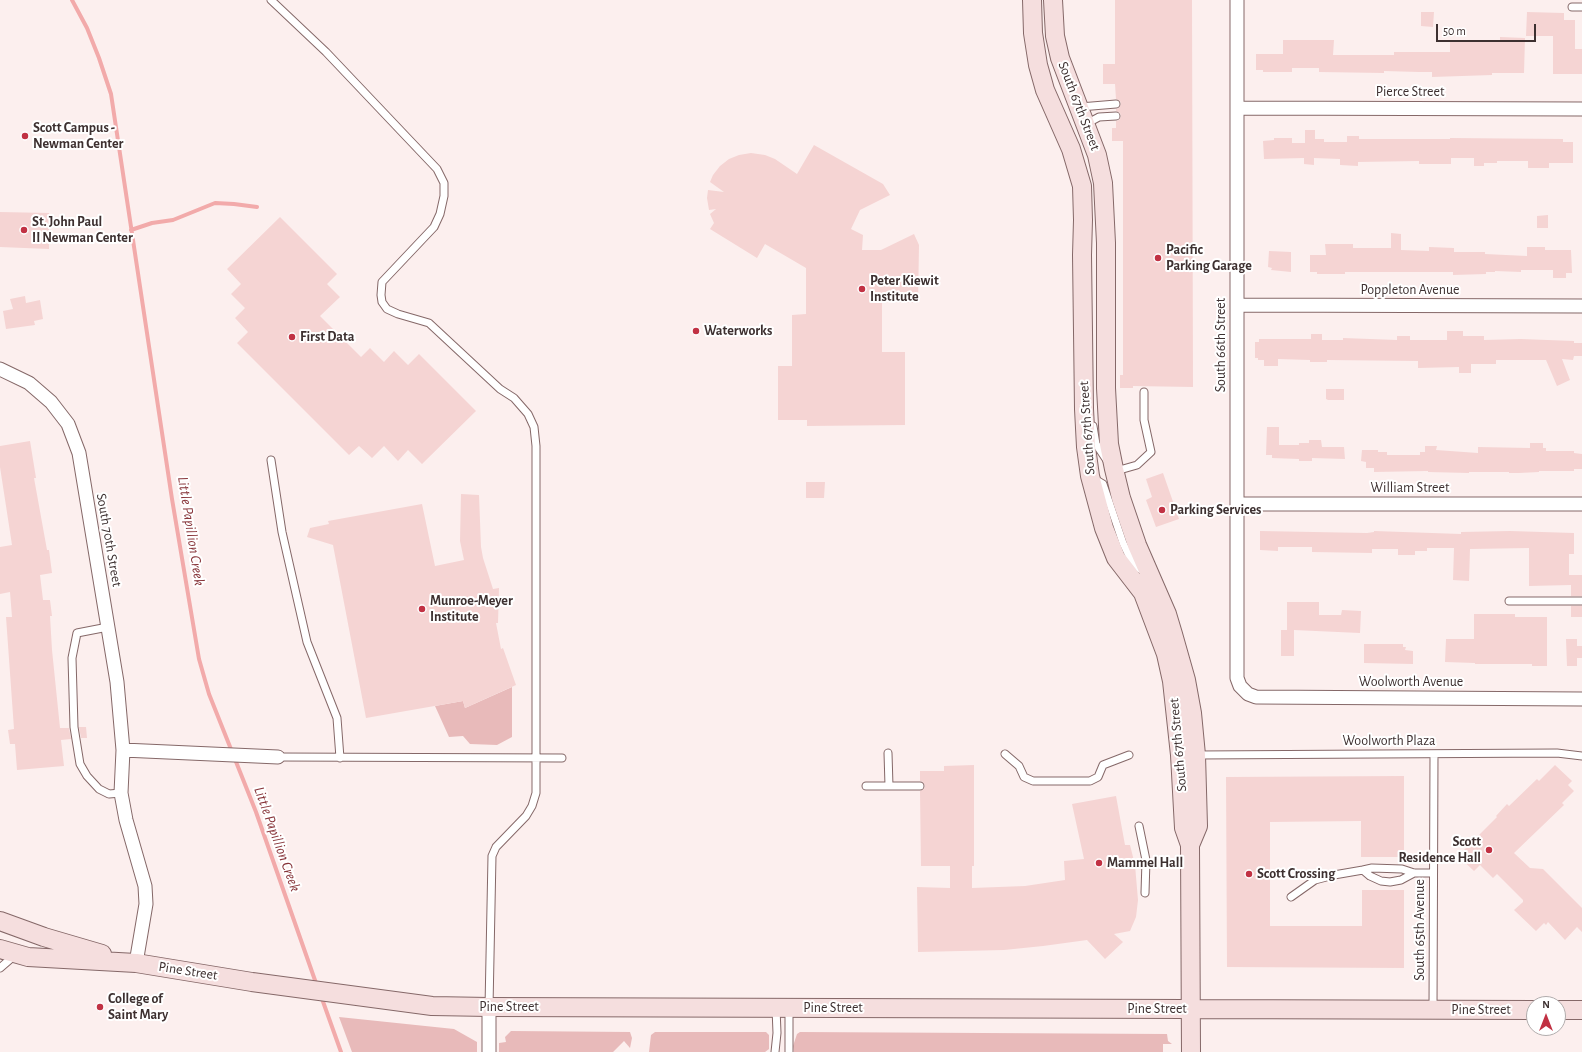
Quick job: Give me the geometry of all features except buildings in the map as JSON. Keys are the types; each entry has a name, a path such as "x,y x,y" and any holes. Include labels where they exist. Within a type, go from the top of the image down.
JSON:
{"main road":[{"name":"South 67th Street","path":"1032,0 1033,33 1038,65 1045,90 1072,149 1082,186 1084,220 1082,252 1084,410 1086,447 1090,476 1104,528 1116,558 1143,593 1166,654 1175,700 1184,828 1190,845 1191,1052"},
{"name":"South 67th Street","path":"1053,0 1054,22 1059,54 1100,164 1103,183 1106,243 1106,388 1109,444 1121,498 1137,545 1171,627 1186,680 1192,713 1196,755 1198,826 1190,845"},
{"path":"1061,126 1075,136 1097,197 1105,213"},
{"name":"Pine Street","path":"0,921 44,937 136,963"},
{"name":"Pine Street","path":"8,951 28,957 136,963 252,982 432,1006 489,1008 1526,1010"},
{"path":"1566,1010 1582,1010"}],"street":[{"name":"South 66th Street","path":"1236,0 1238,108 1237,678 1243,690"},
{"name":"Pierce Street","path":"1238,108 1582,109"},
{"name":"Poppleton Avenue","path":"1237,305 1582,306"},
{"name":"South 70th Street","path":"0,369 29,383 51,402 68,424 79,453 117,682 124,750 121,793 126,820 145,886 146,904 136,963"},
{"name":"William Street","path":"1237,504 1582,504"},
{"name":"Woolworth Avenue","path":"1243,690 1256,697 1582,699"},
{"path":"124,750 192,755 278,757"},
{"path":"489,1008 489,1052"}],"lane":[{"path":"271,0 326,52 437,169 444,183 444,196 440,214 434,227 382,282 382,302 387,309 398,314 429,323 500,389 514,398 528,414 534,427 536,446 536,794 532,806 526,816 496,847 492,856 489,1008"},
{"path":"1572,6 1582,7"},
{"path":"1079,107 1116,104"},
{"path":"1086,124 1099,117 1116,116"},
{"path":"1083,300 1089,322 1092,390"},
{"path":"1093,420 1096,444 1102,456 1114,469 1123,469 1137,465 1151,452 1144,420 1144,392"},
{"path":"271,460 282,532 307,642 337,718 340,758"},
{"path":"1090,476 1103,484 1123,543 1134,566 1150,576"},
{"path":"1509,601 1582,601"},
{"path":"108,627 77,633 72,658 74,727 80,764 87,776 99,790 109,794 121,793"},
{"path":"888,753 889,786"},
{"name":"Woolworth Plaza","path":"1196,755 1557,753 1582,756"},
{"path":"1005,754 1019,766 1024,777 1033,781 1090,781 1098,777 1104,765 1129,755"},
{"name":"South 65th Avenue","path":"1433,1010 1434,754"},
{"path":"278,757 562,758"},
{"path":"866,786 920,786"},
{"path":"1139,826 1146,860 1145,893"},
{"path":"1291,897 1315,880 1372,868 1402,869 1414,873 1433,873"},
{"path":"1363,870 1370,876 1381,881 1390,882 1401,880 1414,873"},
{"path":"0,968 8,951"},
{"path":"775,1052 777,1033 783,1008"},
{"path":"783,1008 789,1052"}],"shaded area":[{"path":"512,687 512,737 497,745 470,744 463,736 449,737 435,706 463,701 465,708"},
{"path":"339,1017 454,1029 477,1042 477,1052 352,1052"},
{"path":"511,1031 630,1032 632,1038 630,1048 624,1041 613,1052 499,1052 499,1043 506,1042 505,1037"},
{"path":"655,1032 766,1032 769,1035 769,1049 765,1052 649,1052 651,1035"},
{"path":"800,1032 1167,1034 1168,1041 1172,1044 1163,1044 1163,1052 794,1052 793,1046 797,1034"}],"waterway":[{"name":"Little Papillion Creek","path":"72,0 87,28 111,94 172,499 199,659 209,694 256,812 317,986"},
{"path":"131,230 152,223 173,220 215,203 257,207"},
{"name":"Little Papillion Creek","path":"321,996 341,1052"}],"place":[{"name":"Scott Campus - Newman Center","path":"25,136"},
{"name":"St. John Paul II Newman Center","path":"24,230"},
{"name":"Pacific Parking Garage","path":"1158,258"},
{"name":"Peter Kiewit Institute","path":"862,289"},
{"name":"Waterworks","path":"696,331"},
{"name":"First Data","path":"292,337"},
{"name":"Parking Services","path":"1162,510"},
{"name":"Munroe-Meyer Institute","path":"422,609"},
{"name":"Scott Residence Hall","path":"1489,850"},
{"name":"Mammel Hall","path":"1099,863"},
{"name":"Scott Crossing","path":"1249,874"},
{"name":"College of Saint Mary","path":"100,1007"}]}
